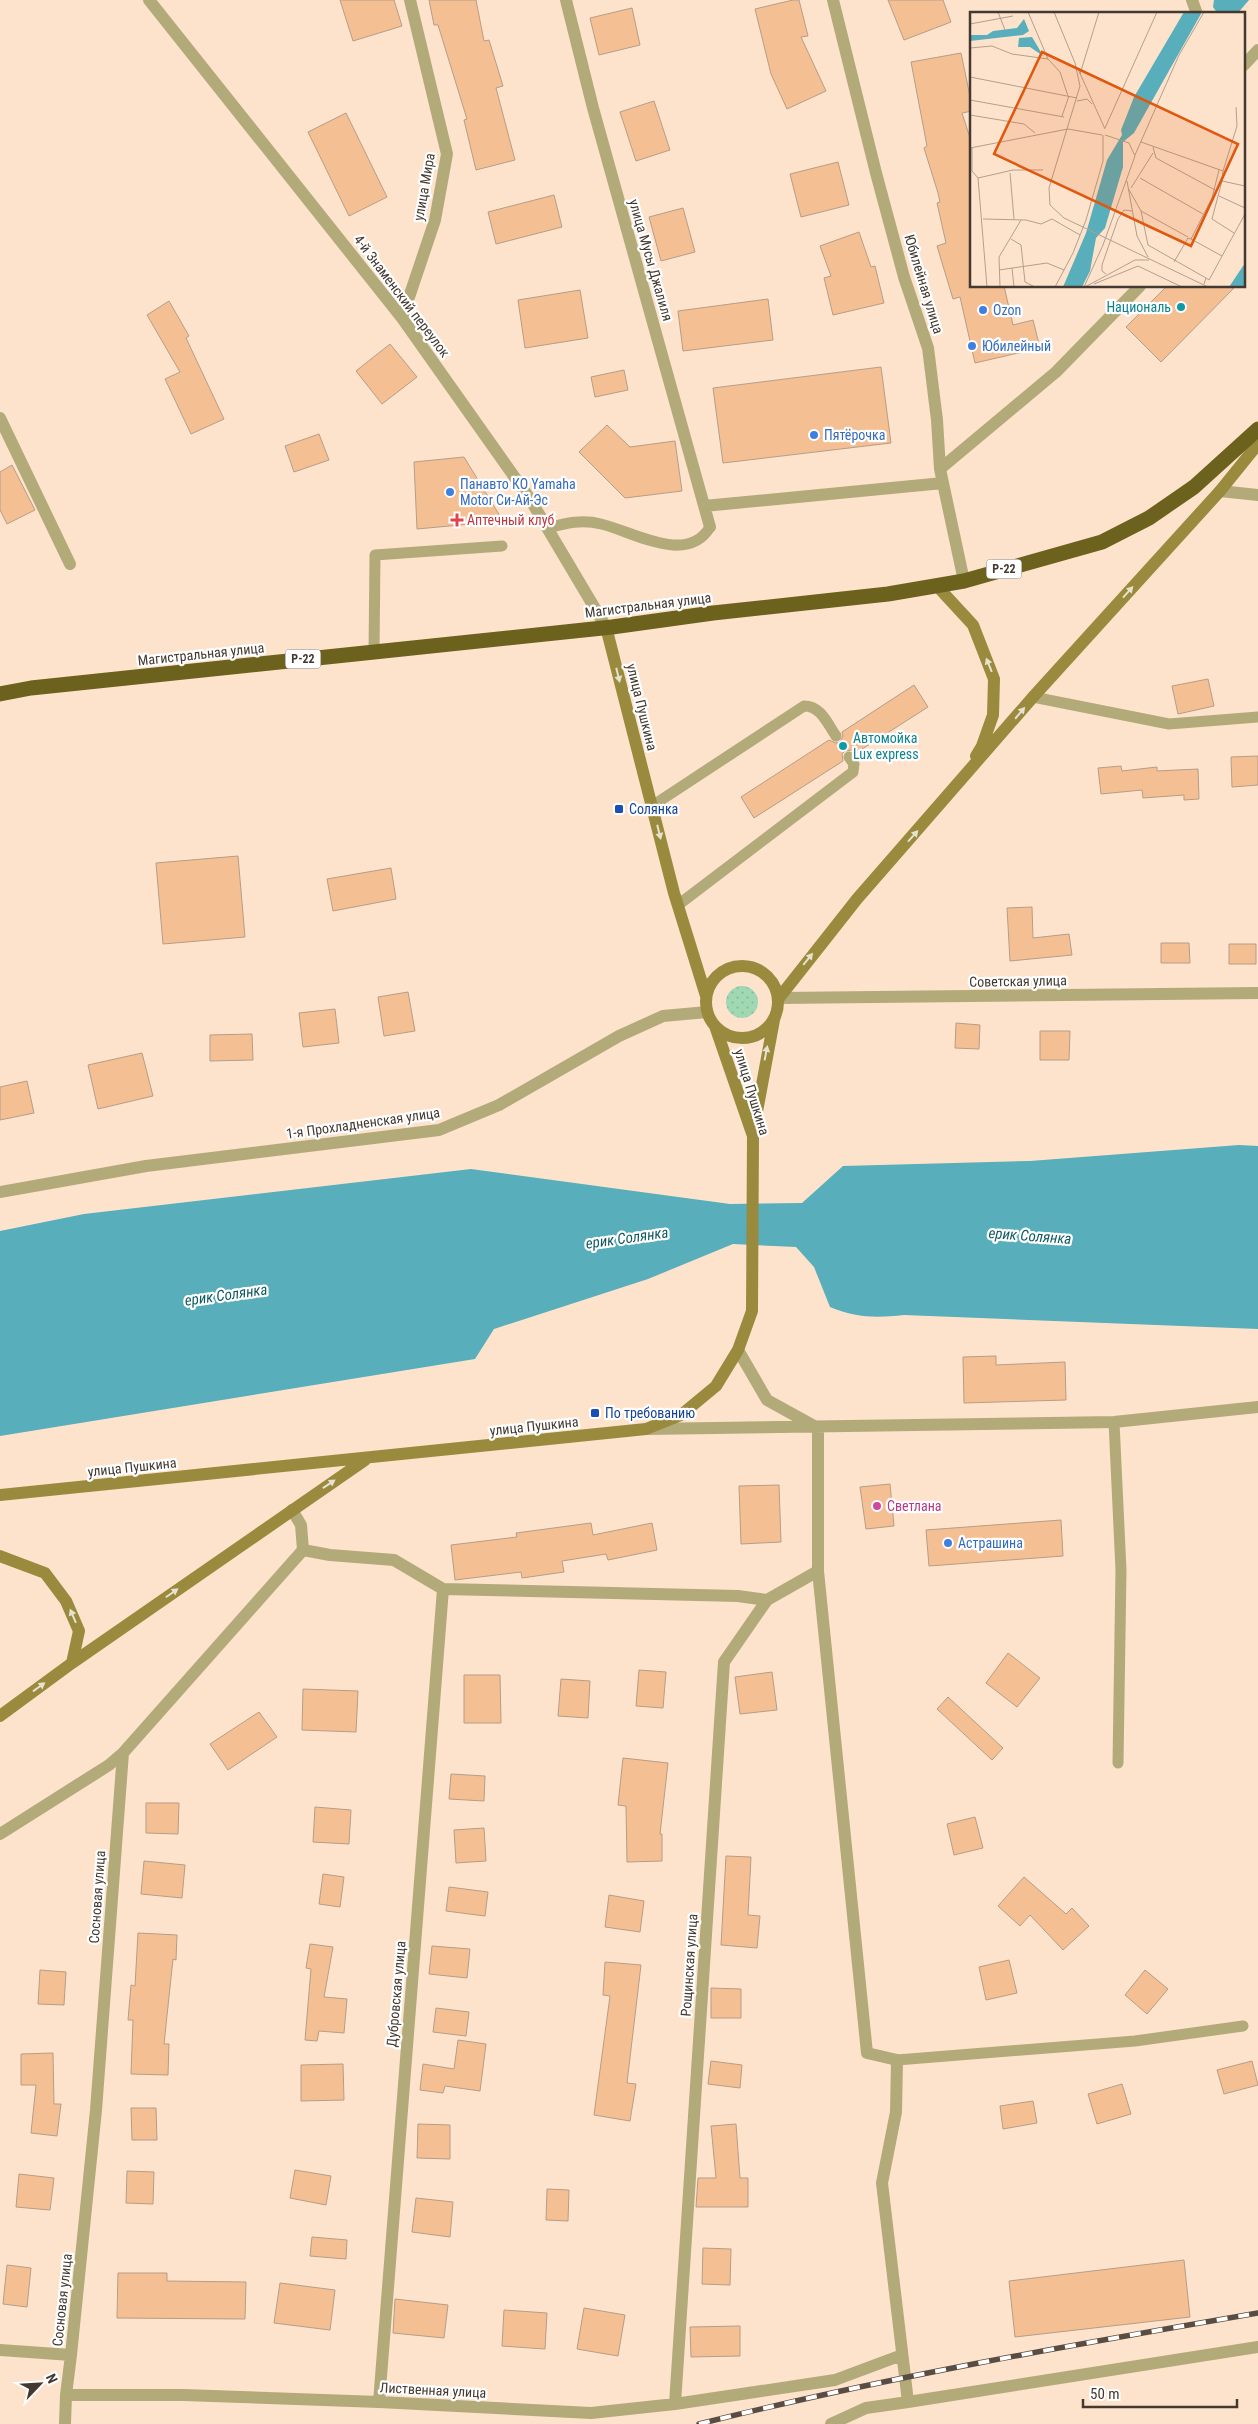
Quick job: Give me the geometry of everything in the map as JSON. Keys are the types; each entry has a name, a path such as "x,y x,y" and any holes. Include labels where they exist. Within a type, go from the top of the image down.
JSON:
{"highway":[{"name":"Магистральная улица","path":"0,694 31,688 606,627 888,594 964,581 1110,538 1149,518 1194,487 1258,429"}],"main road":[{"path":"779,998 857,899 954,790 1033,697 1220,491 1258,444"},
{"path":"937,586 973,625 994,679 993,715 982,746 954,790"},
{"name":"улица Пушкина","path":"606,627 678,905 706,996"},
{"path":"753,1136 779,998 772,980 757,968 748,966 729,967 721,972 709,987 706,996 707,1012 716,1026 730,1035 746,1038 757,1035 774,1020"},
{"name":"улица Пушкина","path":"0,1495 646,1429 681,1415 716,1386 738,1350 752,1311 753,1136 716,1026"},
{"path":"0,1716 72,1663 366,1459"},
{"path":"0,1556 45,1574 66,1602 79,1631 72,1663"}],"street":[{"name":"4-й Знаменский переулок","path":"150,0 402,318 530,499 606,627"},
{"name":"улица Мира","path":"402,318 435,220 447,154 410,0"},
{"name":"улица Мусы Джалиля","path":"566,0 593,108 710,527"},
{"name":"Юбилейная улица","path":"833,0 904,277 928,348 938,420 940,469 964,581"},
{"path":"1192,0 1196,12"},
{"path":"1246,64 1258,50"},
{"path":"940,469 1056,372 1138,288"},
{"path":"0,418 70,564"},
{"path":"704,506 943,482"},
{"path":"1220,491 1258,495"},
{"name":"Советская улица","path":"779,998 1258,993"},
{"name":"1-я Прохладненская улица","path":"0,1192 146,1166 439,1130 499,1105 619,1036 663,1016 707,1012"},
{"path":"738,1350 767,1400 818,1428"},
{"path":"646,1429 818,1428 1114,1422 1258,1408"},
{"path":"818,1428 818,1571 867,2053 897,2060 896,2112 882,2183 908,2402"},
{"path":"0,1834 109,1765 123,1753 303,1550 301,1526 292,1510"},
{"path":"303,1550 330,1555 394,1560 444,1589 738,1596 767,1600"},
{"name":"Рощинская улица","path":"675,2404 724,1662 767,1600 818,1571"},
{"name":"Дубровская улица","path":"379,2402 444,1589"},
{"name":"Сосновая улица","path":"71,2355 96,2110 123,1753"},
{"path":"831,2424 866,2408 1258,2348"},
{"path":"0,2350 71,2355 66,2395 65,2424"},
{"name":"Лиственная улица","path":"66,2395 184,2395 379,2402 591,2413 675,2404 835,2380 902,2354"}],"lane":[{"path":"548,528 574,521 601,524 650,542 683,545 704,537 710,527"},
{"path":"374,652 375,554 502,546"},
{"path":"1033,697 1169,724 1258,717"},
{"path":"652,806 804,706 812,706 820,711 836,736"},
{"path":"678,905 853,772 854,764 849,757"},
{"path":"1114,1422 1121,1570 1118,1763"},
{"path":"897,2060 1135,2041 1243,2026"}],"green space":[{"path":"742,986 754,990 758,1002 754,1014 742,1018 730,1014 726,1002 730,990"}],"water":[{"path":"1214,0 1249,0 1239,12 1217,12 1213,7"},
{"name":"ерик Солянка","path":"1239,1145 1258,1146 1258,1329 904,1315 875,1317 857,1315 830,1307 814,1267 796,1247 733,1244 648,1279 494,1329 475,1359 0,1436 0,1231 84,1214 471,1169 730,1204 802,1203 843,1166 1030,1161"}],"building":[{"path":"340,0 394,0 402,26 353,41"},
{"path":"429,0 476,0 484,41 489,40 503,86 496,88 515,160 476,170 464,120 467,119 438,25 434,25"},
{"path":"799,0 808,36 801,37 826,91 787,109 771,74 755,9"},
{"path":"888,0 943,0 951,22 904,40"},
{"path":"632,8 640,45 599,55 590,18"},
{"path":"961,53 970,96 970,111 962,113 970,138 970,288 1004,288 1013,325 1033,320 1040,348 975,363 960,297 953,299 937,246 946,243 937,203 940,202 938,193 924,148 927,146 911,62"},
{"path":"654,101 670,150 636,161 620,112"},
{"path":"346,113 387,197 349,216 308,132"},
{"path":"838,162 849,205 801,217 790,174"},
{"path":"554,195 562,227 496,244 488,212"},
{"path":"683,208 695,252 661,261 649,217"},
{"path":"859,232 871,267 875,266 884,303 833,315 824,278 831,276 820,246"},
{"name":"Националь","path":"1165,288 1234,288 1161,362 1126,327"},
{"path":"580,290 588,338 525,348 518,300"},
{"path":"768,299 773,340 683,351 678,311"},
{"path":"169,301 189,336 186,338 224,419 191,434 165,379 180,372 147,315"},
{"path":"390,344 417,377 382,404 356,371"},
{"path":"881,367 891,443 723,463 713,388"},
{"path":"624,370 628,390 595,397 591,377"},
{"path":"607,425 630,447 675,441 682,491 625,498 579,452"},
{"path":"319,434 329,460 294,472 285,446"},
{"name":"Панавто КО Yamaha Motor Си-Ай-Эс","path":"464,457 503,521 417,529 414,462"},
{"path":"12,465 35,510 7,524 0,510 0,472"},
{"path":"1208,679 1214,706 1178,714 1172,686"},
{"name":"Автомойка Lux express","path":"914,685 928,707 856,753 852,750 845,751 842,754 843,761 754,818 741,797 829,740 836,743 840,742 843,736 842,732"},
{"path":"1258,756 1258,785 1232,787 1231,757"},
{"path":"1121,766 1122,771 1157,767 1157,771 1198,769 1199,799 1184,800 1184,795 1143,798 1142,790 1101,794 1098,768"},
{"path":"238,856 245,937 163,944 156,863"},
{"path":"391,868 396,899 333,911 327,879"},
{"path":"1032,907 1033,938 1069,934 1072,955 1010,961 1007,908"},
{"path":"1161,943 1189,943 1190,963 1161,963"},
{"path":"1229,944 1256,944 1256,964 1229,964"},
{"path":"408,992 415,1031 384,1036 378,997"},
{"path":"335,1009 339,1043 303,1047 299,1013"},
{"path":"956,1023 980,1025 979,1049 955,1048"},
{"path":"1040,1031 1070,1031 1069,1060 1040,1060"},
{"path":"252,1034 253,1060 210,1061 210,1035"},
{"path":"142,1053 153,1096 98,1109 88,1065"},
{"path":"27,1081 34,1113 0,1120 0,1087"},
{"path":"996,1356 996,1365 1065,1362 1066,1400 964,1403 963,1357"},
{"name":"Светлана","path":"890,1484 894,1526 866,1529 860,1487"},
{"path":"779,1485 781,1542 741,1544 739,1486"},
{"path":"1061,1520 1063,1556 929,1566 926,1530"},
{"path":"591,1523 593,1535 652,1523 657,1550 608,1560 606,1554 562,1561 564,1572 522,1578 521,1572 455,1580 451,1545 517,1537 516,1533"},
{"path":"1008,1653 1040,1678 1017,1707 986,1683"},
{"path":"639,1670 666,1672 663,1708 636,1706"},
{"path":"772,1672 777,1710 740,1714 735,1677"},
{"path":"464,1675 500,1675 501,1723 464,1723"},
{"path":"561,1679 590,1681 588,1718 558,1716"},
{"path":"303,1689 358,1691 356,1732 302,1730"},
{"path":"948,1697 1003,1748 992,1760 937,1709"},
{"path":"259,1712 277,1737 228,1770 210,1744"},
{"path":"623,1758 668,1763 660,1834 662,1834 662,1861 627,1862 626,1806 618,1805"},
{"path":"451,1774 485,1776 484,1801 449,1799"},
{"path":"146,1803 179,1803 178,1834 146,1833"},
{"path":"315,1807 351,1810 349,1844 313,1842"},
{"path":"975,1817 983,1848 954,1855 947,1824"},
{"path":"484,1828 486,1861 456,1863 454,1830"},
{"path":"726,1856 751,1857 748,1915 760,1916 757,1948 721,1945"},
{"path":"144,1861 185,1865 182,1898 141,1894"},
{"path":"323,1874 344,1877 340,1907 319,1904"},
{"path":"1024,1877 1066,1914 1072,1908 1089,1926 1063,1950 1030,1915 1020,1926 998,1906"},
{"path":"449,1887 488,1892 485,1916 446,1911"},
{"path":"609,1895 644,1901 640,1932 605,1927"},
{"path":"138,1933 177,1935 176,1960 173,1959 164,2044 169,2044 168,2075 131,2074 133,2020 128,2020 131,1985 135,1986"},
{"path":"310,1944 333,1947 324,1997 347,1999 344,2033 319,2031 317,2041 305,2040 311,1969 306,1968"},
{"path":"432,1946 470,1949 467,1978 429,1974"},
{"path":"1009,1960 1017,1993 986,2000 979,1967"},
{"path":"605,1962 641,1965 627,2083 636,2084 630,2121 594,2115 610,1996 603,1995"},
{"path":"40,1970 66,1972 64,2005 38,2004"},
{"path":"1145,1970 1168,1989 1147,2014 1125,1995"},
{"path":"711,1988 741,1989 741,2018 711,2018"},
{"path":"436,2008 469,2012 466,2036 433,2032"},
{"path":"458,2040 486,2044 480,2091 445,2086 443,2093 420,2090 423,2064 454,2069"},
{"path":"53,2053 54,2104 61,2104 57,2136 31,2133 36,2085 21,2085 21,2054"},
{"path":"711,2061 742,2065 740,2088 708,2084"},
{"path":"1252,2061 1258,2085 1224,2094 1217,2070"},
{"path":"343,2064 344,2100 301,2101 301,2065"},
{"path":"1122,2084 1131,2114 1097,2124 1088,2094"},
{"path":"1033,2101 1037,2123 1003,2129 1000,2106"},
{"path":"131,2108 156,2108 157,2140 132,2140"},
{"path":"418,2124 450,2125 450,2159 417,2158"},
{"path":"736,2124 740,2178 748,2178 748,2207 696,2207 698,2178 716,2178 711,2126"},
{"path":"295,2170 331,2176 326,2205 290,2198"},
{"path":"127,2171 154,2172 153,2204 126,2203"},
{"path":"19,2174 54,2178 50,2210 16,2207"},
{"path":"547,2189 569,2190 568,2221 546,2220"},
{"path":"416,2198 453,2202 450,2237 412,2232"},
{"path":"312,2237 347,2240 346,2259 310,2256"},
{"path":"703,2248 731,2249 730,2285 702,2284"},
{"path":"1184,2260 1190,2317 1015,2337 1009,2281"},
{"path":"7,2265 31,2268 27,2307 3,2304"},
{"path":"118,2273 167,2273 167,2281 246,2282 245,2319 117,2318"},
{"path":"280,2283 335,2290 330,2330 274,2323"},
{"path":"395,2299 448,2305 444,2338 393,2333"},
{"path":"584,2308 625,2315 618,2356 577,2349"},
{"path":"504,2310 547,2313 545,2349 502,2346"},
{"path":"740,2326 740,2356 691,2357 690,2327"}],"railway":[{"path":"699,2424 907,2377 1258,2313"}],"place":[{"name":"Националь","path":"1181,307"},
{"name":"Ozon","path":"983,310"},
{"name":"Юбилейный","path":"972,346"},
{"name":"Пятёрочка","path":"814,435"},
{"name":"Панавто КО Yamaha Motor Си-Ай-Эс","path":"450,492"},
{"name":"Аптечный клуб","path":"457,520"},
{"name":"Автомойка Lux express","path":"843,746"},
{"name":"Солянка","path":"619,809"},
{"name":"По требованию","path":"595,1413"},
{"name":"Светлана","path":"877,1506"},
{"name":"Астрашина","path":"948,1543"}]}
